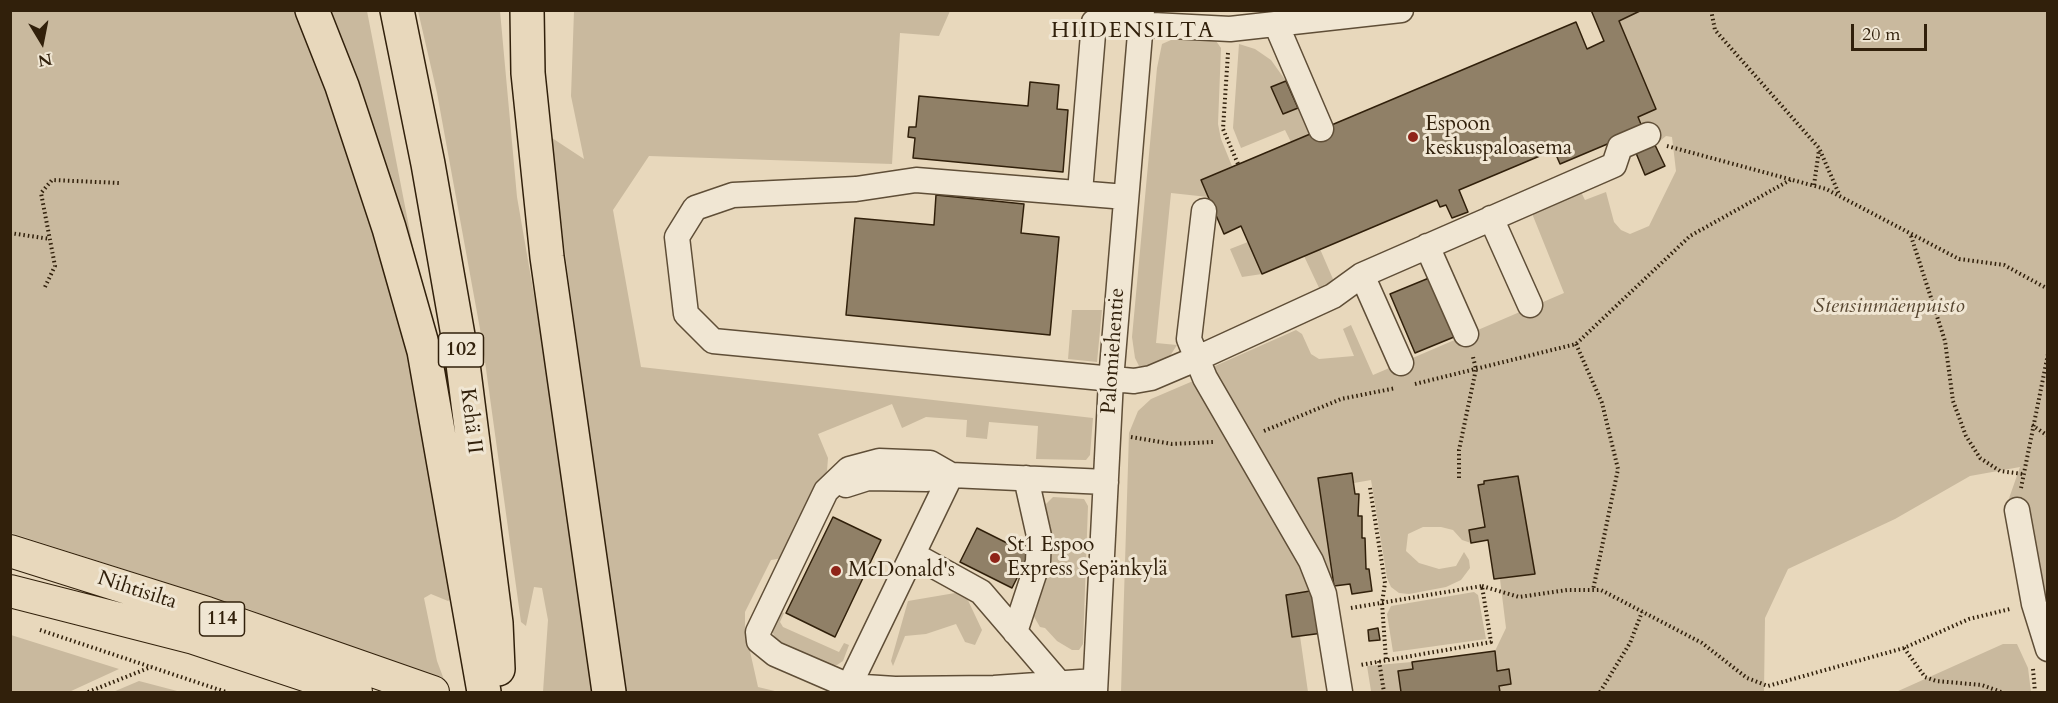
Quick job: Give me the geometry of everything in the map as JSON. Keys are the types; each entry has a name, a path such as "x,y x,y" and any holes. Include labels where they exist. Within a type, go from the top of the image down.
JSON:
{"highway":[{"path":"312,10 342,86 389,228 424,351 484,693"},
{"name":"Kehä II","path":"397,10 428,164 463,364 495,623 499,693"},
{"path":"527,10 528,73 547,257 609,693"}],"main road":[{"name":"Nihtisilta","path":"10,551 207,614 432,693"},
{"name":"Nihtisilta","path":"10,591 194,638 356,693"}],"street":[{"path":"1080,192 1094,21 1115,17 1142,18 1230,29 1401,10"},
{"name":"Palomiehentie","path":"1095,687 1111,380 1142,18"},
{"path":"1276,24 1321,129"},
{"path":"1126,197 916,180 856,189 733,195 695,208 677,237 686,314 713,341 1111,380 1134,381 1151,378 1333,296 1362,275 1614,165 1620,147 1648,135"},
{"path":"1204,212 1189,339 1205,378 1239,441 1311,561 1324,594 1338,680"},
{"path":"1491,218 1530,305"},
{"path":"1427,246 1466,334"},
{"path":"1362,275 1401,363"},
{"path":"1095,687 1060,684 895,689 849,686 775,654 759,641 759,632 826,491 849,469 879,461 930,463 951,475 1106,482"},
{"path":"849,686 951,475"},
{"path":"1015,632 1038,562 1039,536 1026,478"},
{"path":"2017,510 2034,604 2048,649"},
{"path":"914,555 981,592 1060,684"}],"path":[{"path":"1711,10 1715,30 1819,148 1840,195"},
{"path":"1230,29 1223,129 1238,164"},
{"path":"1648,135 1675,149 1814,185 1840,195 1959,259 2004,265 2048,289"},
{"path":"1814,185 1819,148"},
{"path":"45,287 55,266 41,193 52,180 120,183"},
{"path":"10,233 50,239"},
{"path":"1911,235 1945,341 1953,400 1966,436 1980,458 2000,471 2023,474"},
{"path":"1459,478 1459,450 1476,369 1466,334"},
{"path":"1576,344 1602,403 1618,469 1593,590"},
{"path":"2017,510 2032,425 2048,354"},
{"path":"2032,425 2048,436"},
{"path":"1123,436 1172,444 1239,441"},
{"path":"1370,488 1385,583 1382,603 1386,660"},
{"path":"1338,680 1386,660 1491,642 1482,586"},
{"path":"1327,612 1482,586 1519,597 1567,590 1601,590 1701,643 1747,678 1768,686 1904,648 1969,619 2034,604"},
{"path":"1600,693 1630,643 1642,612"},
{"path":"32,628 226,693"},
{"path":"1904,648 1925,677 1936,681 1982,685 2001,693"},
{"path":"1379,662 1384,693"},
{"path":"88,693 152,667"}],"green space":[{"name":"Stensinmäenpuisto","path":"1642,10 2047,11 2047,604 2006,507 2020,467 1970,476 1895,519 1788,569 1765,618 1764,692 1500,692 1499,686 1511,684 1509,669 1497,671 1495,651 1506,628 1500,579 1535,573 1518,476 1484,481 1484,484 1478,485 1485,527 1469,530 1471,543 1462,540 1453,530 1441,527 1423,527 1408,534 1406,551 1419,563 1439,569 1456,566 1464,552 1469,560 1470,568 1461,580 1446,587 1409,594 1399,593 1391,587 1387,578 1371,480 1354,483 1352,473 1319,478 1334,586 1214,376 1215,366 1296,330 1302,334 1311,354 1319,359 1354,356 1343,329 1351,325 1373,375 1564,293 1531,211 1580,190 1585,200 1606,192 1614,222 1621,230 1630,234 1649,226 1676,171 1672,137 1666,136 1655,145 1638,117 1656,109 1619,21"},
{"path":"11,11 302,11 366,204 415,376 454,597 448,601 431,594 424,598 437,661 446,685 335,647 251,610 11,533"},
{"path":"326,11 367,11 425,309"},
{"path":"418,11 500,11 517,197 564,468 593,692 543,692 548,620 542,588 534,587 526,626 521,622 482,340 437,93"},
{"path":"574,11 950,11 939,36 900,33 892,164 649,156 613,210 641,367 1093,418 1090,455 1086,460 1036,459 1038,426 989,422 987,439 966,437 967,420 926,417 902,428 892,404 818,434 828,458 827,471 783,558 771,560 745,612 745,629 758,687 779,692 625,692 549,136 584,159 571,96"},
{"path":"1180,36 1216,41 1221,48 1218,124 1221,139 1232,166 1201,180 1208,197 1171,193 1156,343 1177,345 1170,356 1147,368 1139,366 1135,358 1132,337 1157,68 1162,44"},
{"path":"1239,44 1255,49 1271,60 1286,81 1271,87 1282,114 1298,108 1309,134 1291,142 1285,130 1241,148 1233,128"},
{"path":"1248,242 1262,274 1242,277 1230,249"},
{"path":"1320,249 1336,286 1321,292 1304,256"},
{"path":"1072,310 1102,310 1097,362 1068,359"},
{"path":"1193,381 1200,383 1316,590 1286,595 1292,637 1300,636 1308,692 1121,692 1129,433 1138,411 1151,399"},
{"path":"1053,497 1084,499 1088,506 1083,644 1079,650 1072,650 1057,641 1045,628 1040,627 1033,615 1036,592 1044,587 1051,527 1042,515 1045,505"},
{"path":"961,592 965,594 982,630 975,645 965,642 956,624 926,634 905,636 893,666 891,661 908,601"},
{"path":"1474,592 1478,595 1486,639 1393,652 1387,614 1391,606"},
{"path":"778,611 784,613 780,622 783,627 839,652 844,643 849,645 843,661 837,665 829,665 776,640 772,631"},
{"path":"10,635 119,669 69,692 11,692"},
{"path":"2003,644 2017,644 2028,668 2031,692 1896,692"},
{"path":"1412,662 1413,669 1398,671 1401,692 1363,692 1371,691 1367,666"},
{"path":"139,681 181,692 113,692"}],"building":[{"path":"1591,10 1642,10 1619,21 1656,109 1638,117 1643,129 1560,164 1554,150 1459,190 1468,212 1452,218 1446,205 1440,207 1437,200 1262,274 1241,226 1224,234 1201,180 1576,22 1587,49 1604,41"},
{"path":"1286,81 1298,108 1283,114 1271,87"},
{"path":"1030,82 1059,85 1057,109 1068,110 1063,172 913,158 915,138 908,137 909,127 916,127 919,96 1028,106"},
{"path":"1655,145 1665,166 1645,175 1636,153"},
{"path":"936,195 1024,204 1021,233 1059,237 1050,335 846,315 855,218 934,225"},
{"path":"1429,278 1454,337 1415,353 1390,294"},
{"path":"1352,473 1355,494 1359,494 1358,516 1362,516 1366,569 1369,569 1372,591 1352,594 1350,584 1334,586 1318,478"},
{"path":"1518,476 1535,574 1494,579 1488,540 1471,543 1469,530 1485,527 1478,485 1484,484 1484,481"},
{"name":"McDonald's","path":"833,517 881,540 835,637 786,613"},
{"name":"St1 Espoo Express Sepänkylä","path":"977,528 1029,554 1012,588 960,562"},
{"path":"1316,590 1323,633 1292,637 1286,595"},
{"path":"1378,628 1380,640 1369,641 1368,630"},
{"path":"1495,651 1497,671 1509,669 1511,684 1499,686 1500,692 1401,692 1398,671 1413,669 1412,662"}],"place":[{"name":"Espoon keskuspaloasema","path":"1413,137"},
{"name":"St1 Espoo Express Sepänkylä","path":"995,558"},
{"name":"McDonald's","path":"836,571"}],"district":[{"name":"HIIDENSILTA","path":"1133,32"}]}
